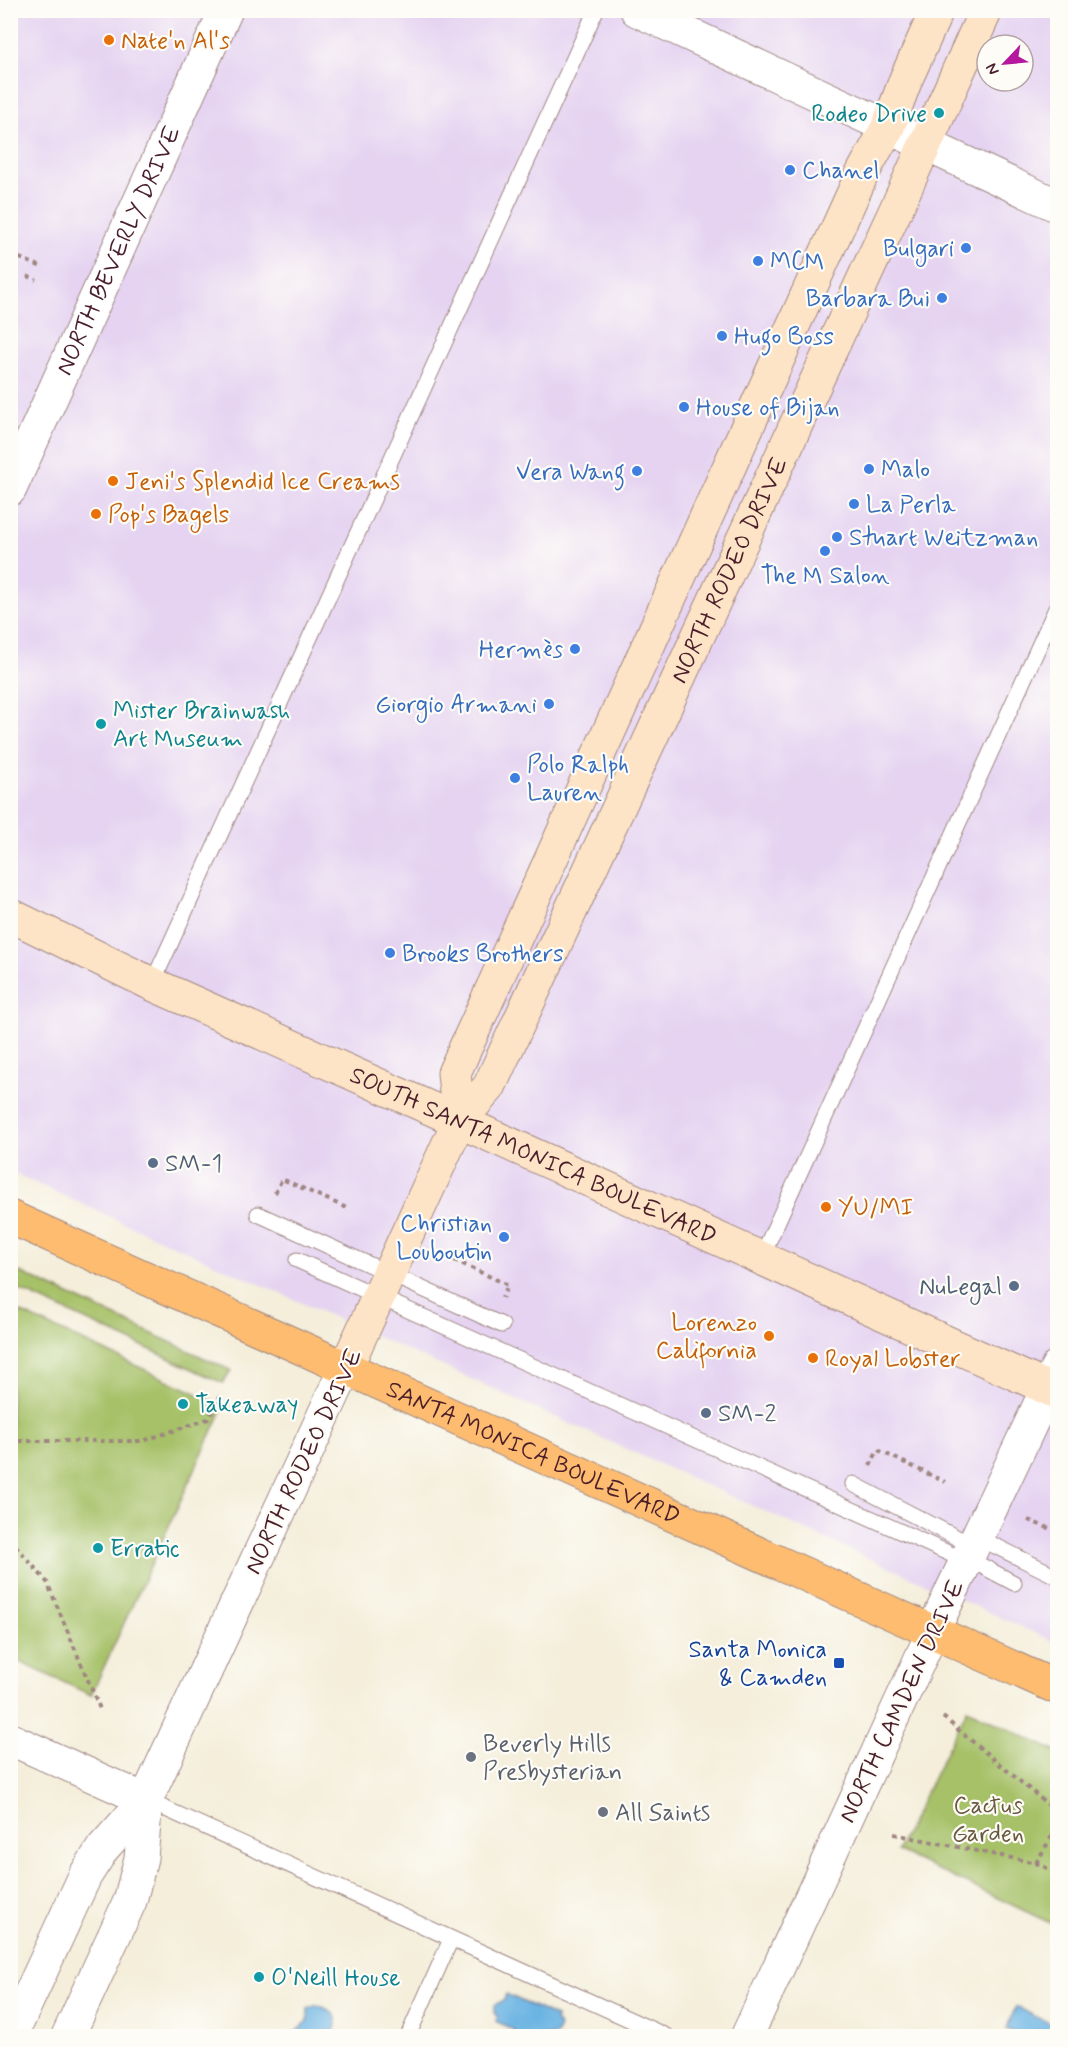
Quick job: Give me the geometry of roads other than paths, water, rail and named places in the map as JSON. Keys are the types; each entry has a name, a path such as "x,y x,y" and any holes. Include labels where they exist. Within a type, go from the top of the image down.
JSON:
{"main road":[{"name":"NORTH RODEO DRIVE","path":"459,1121 454,1074 854,194 888,127 906,79 937,10"},
{"name":"NORTH RODEO DRIVE","path":"346,1367 459,1121 489,1087 926,145 986,10"},
{"name":"SOUTH SANTA MONICA BOULEVARD","path":"10,915 152,984 761,1258 1054,1383"},
{"name":"SANTA MONICA BOULEVARD","path":"10,1217 1058,1688"}],"street":[{"name":"NORTH BEVERLY DRIVE","path":"11,486 226,10"},
{"path":"637,10 1058,206"},
{"name":"NORTH RODEO DRIVE","path":"11,2037 85,1876 103,1848 146,1800 346,1367"},
{"name":"NORTH CAMDEN DRIVE","path":"747,2037 932,1633 1054,1383"},
{"path":"10,1739 146,1800"},
{"name":"NORTH RODEO DRIVE","path":"68,2037 130,1901 141,1858 146,1800"}],"lane":[{"path":"152,984 596,10"},
{"path":"761,1258 1058,604"},
{"path":"258,1214 383,1285 437,1323 896,1530 1058,1577"},
{"path":"297,1260 383,1285 502,1325"},
{"path":"853,1484 971,1551 1014,1583"},
{"path":"146,1800 666,2037"},
{"path":"408,2037 451,1939"}],"water":[{"path":"506,1994 556,2017 555,2022 559,2030 555,2036 513,2036 514,2030 496,2021 498,2017 494,2013 495,2005 504,2000"},
{"path":"317,2005 329,2010 335,2016 336,2025 331,2036 291,2036 308,2021 308,2009"},
{"path":"1016,2007 1054,2025 1049,2036 1023,2036 1006,2029"}],"place":[{"name":"Nate'n Al's","path":"109,40"},
{"name":"Rodeo Drive","path":"939,113"},
{"name":"Chanel","path":"790,170"},
{"name":"Bulgari","path":"966,248"},
{"name":"MCM","path":"758,261"},
{"name":"Barbara Bui","path":"942,298"},
{"name":"Hugo Boss","path":"722,336"},
{"name":"House of Bijan","path":"684,407"},
{"name":"Malo","path":"869,469"},
{"name":"Vera Wang","path":"637,471"},
{"name":"Jeni's Splendid Ice Creams","path":"113,481"},
{"name":"La Perla","path":"854,504"},
{"name":"Pop's Bagels","path":"96,514"},
{"name":"Stuart Weitzman","path":"837,537"},
{"name":"The M Salon","path":"825,551"},
{"name":"Hermès","path":"575,649"},
{"name":"Giorgio Armani","path":"549,704"},
{"name":"Mister Brainwash Art Museum","path":"101,724"},
{"name":"Polo Ralph Lauren","path":"515,778"},
{"name":"Brooks Brothers","path":"390,953"},
{"name":"SM-1","path":"153,1163"},
{"name":"YU/MI","path":"826,1207"},
{"name":"Christian Louboutin","path":"504,1237"},
{"name":"NuLegal","path":"1014,1286"},
{"name":"Lorenzo California","path":"769,1336"},
{"name":"Royal Lobster","path":"813,1358"},
{"name":"Takeaway","path":"183,1404"},
{"name":"SM-2","path":"706,1413"},
{"name":"Erratic","path":"98,1548"},
{"name":"Santa Monica & Camden","path":"839,1663"},
{"name":"Beverly Hills Presbysterian","path":"471,1757"},
{"name":"All Saints","path":"603,1812"},
{"name":"O'Neill House","path":"259,1977"}],"park label":[{"name":"Cactus Garden","path":"988,1819"}]}
